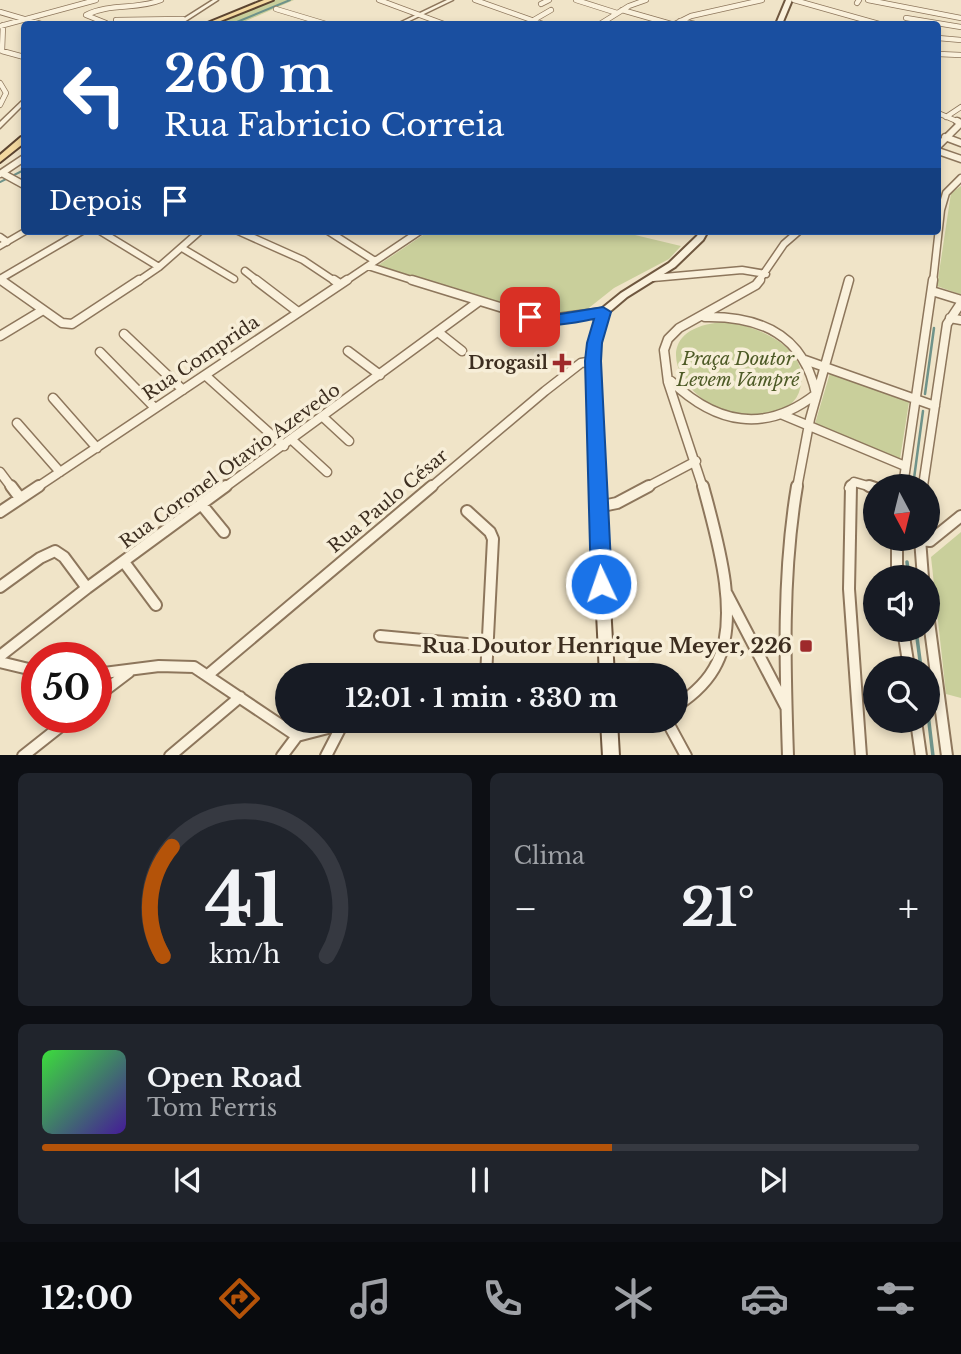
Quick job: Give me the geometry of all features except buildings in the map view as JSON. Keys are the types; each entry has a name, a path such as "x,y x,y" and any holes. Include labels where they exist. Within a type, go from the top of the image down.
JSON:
{"main road":[{"path":"218,21 270,0"},
{"path":"782,21 789,0"},
{"path":"0,159 21,142"},
{"path":"606,663 598,506 594,343 603,312 685,255 701,235"},
{"path":"610,733 611,755"}],"street":[{"path":"21,56 1,51 1,26 96,0"},
{"path":"97,21 86,15 95,10 147,5 161,0"},
{"path":"178,21 208,0"},
{"path":"178,21 216,0"},
{"path":"379,0 435,21"},
{"path":"406,21 451,0"},
{"path":"475,0 532,20 551,9"},
{"path":"541,4 549,0"},
{"path":"576,0 661,21"},
{"path":"604,21 619,11 646,0"},
{"path":"680,20 762,0"},
{"path":"789,0 868,21"},
{"path":"868,0 961,18"},
{"path":"276,9 316,21"},
{"path":"0,12 31,21"},
{"path":"944,16 946,12 955,13"},
{"path":"838,21 846,15"},
{"path":"906,18 924,21"},
{"path":"941,24 961,27"},
{"path":"941,38 961,40"},
{"path":"14,54 21,52"},
{"path":"941,54 961,55"},
{"path":"0,83 6,93 0,105"},
{"path":"0,126 4,117 21,103"},
{"path":"946,117 961,107"},
{"path":"941,114 961,123 941,144"},
{"path":"945,137 961,143"},
{"path":"941,150 961,159"},
{"path":"1,173 21,160"},
{"path":"1,173 21,182"},
{"path":"941,209 951,186 961,178"},
{"path":"2,242 21,234"},
{"path":"75,235 0,279 62,323 72,324 159,267 196,235"},
{"path":"107,235 159,267"},
{"path":"247,235 303,260 340,284"},
{"path":"334,235 372,263 478,302 542,320 603,312"},
{"name":"Rua Comprida","path":"0,512 414,235"},
{"path":"688,698 698,692 713,672 724,648 727,627 724,589 696,461 664,363 665,345 670,335 749,290 765,274 784,244 794,235"},
{"path":"904,474 917,400 938,235"},
{"path":"182,248 234,279"},
{"path":"653,278 669,280 747,269 765,274"},
{"path":"244,271 298,312"},
{"path":"788,755 789,562 799,469 816,394 849,280"},
{"path":"925,474 950,318 961,302 932,291"},
{"name":"Rua Coronel Otavio Azevedo","path":"0,656 88,587 478,302"},
{"path":"722,304 731,317"},
{"path":"0,336 43,310"},
{"path":"669,379 697,405 743,421 783,415 803,405 816,394 816,385 805,360 783,335 759,323 731,317 698,318"},
{"path":"950,318 961,320"},
{"path":"438,332 462,351"},
{"path":"124,334 183,390"},
{"path":"348,351 380,375"},
{"path":"100,352 155,408"},
{"path":"805,360 934,406"},
{"name":"Rua Paulo César","path":"209,674 545,391 581,363 593,361"},
{"path":"205,375 327,472"},
{"path":"53,398 97,448"},
{"path":"679,410 697,405"},
{"path":"783,415 808,428 905,466"},
{"path":"323,417 349,441"},
{"path":"17,423 60,472"},
{"path":"598,506 617,503 696,461"},
{"path":"0,472 20,498"},
{"path":"861,755 848,598 848,500 849,488 854,482 863,485"},
{"path":"202,505 224,532"},
{"path":"467,511 490,532 493,539 487,663"},
{"path":"940,534 961,516"},
{"path":"0,587 40,558 55,551 64,557 88,587"},
{"path":"124,562 156,605"},
{"path":"724,589 787,708"},
{"path":"380,636 488,646"},
{"path":"932,642 947,755"},
{"path":"0,662 21,667"},
{"path":"112,672 181,665 194,667 209,674 249,705 297,736"},
{"path":"112,685 131,670"},
{"path":"170,755 240,697"},
{"path":"23,755 52,733"},
{"path":"282,755 297,736 308,733"},
{"path":"326,755 337,733"},
{"path":"674,733 686,755"},
{"path":"918,733 921,755"}],"green space":[{"path":"274,0 294,0 246,21 222,21"},
{"path":"961,186 959,294 937,286 951,193"},
{"path":"423,235 635,235 681,246 669,259 614,288 585,311 554,318 377,266"},
{"name":"Praça Doutor Levem Vampré","path":"724,322 765,333 789,350 798,361 800,389 790,404 773,413 746,416 721,410 700,397 684,379 676,360 679,343 694,329"},
{"path":"830,373 909,402 900,459 814,427"},
{"path":"961,532 961,698 946,694 940,639 940,565 932,565 931,557"}],"waterway":[{"path":"239,21 290,0"},
{"path":"0,182 21,172"},
{"path":"925,394 934,328"},
{"path":"915,474 923,411"},
{"path":"918,642 919,656"},
{"path":"930,733 933,755"}],"place":[{"name":"Drogasil","path":"562,363"},
{"name":"Rua Doutor Henrique Meyer, 226","path":"806,646"}],"route":[{"path":"530,317 554,320 603,312 598,323 593,361 601,584"}]}
